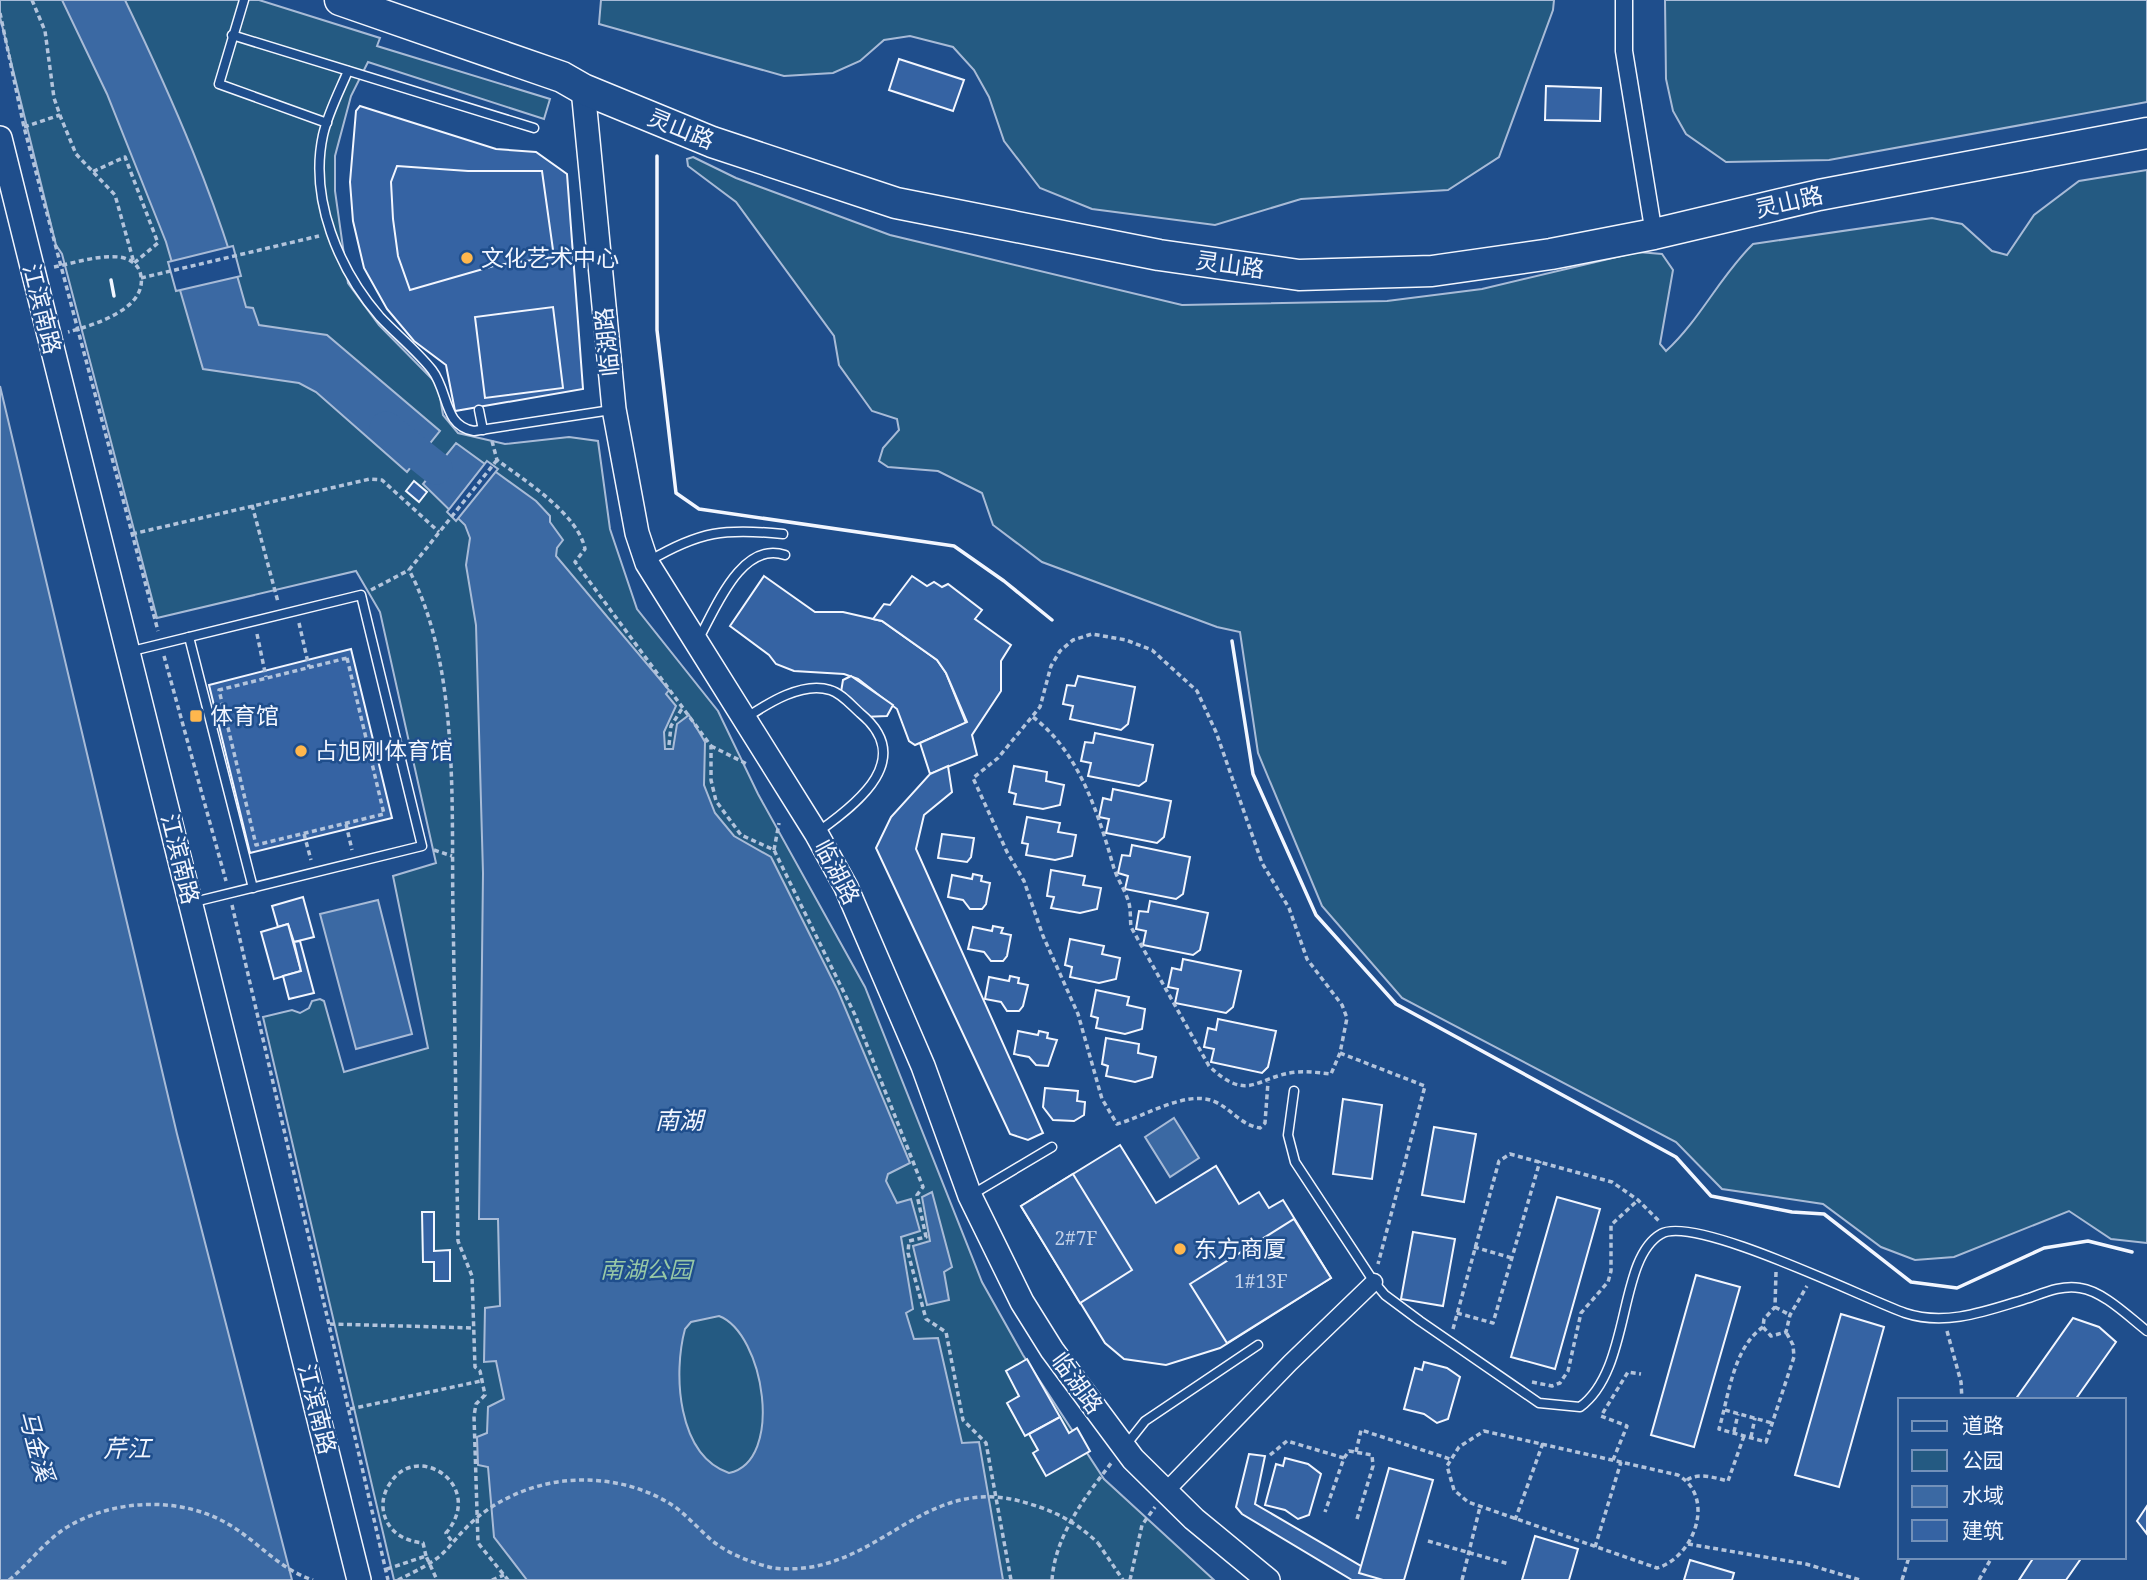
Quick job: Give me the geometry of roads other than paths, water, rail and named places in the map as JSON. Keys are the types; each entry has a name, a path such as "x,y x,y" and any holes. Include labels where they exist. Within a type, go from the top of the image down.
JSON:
{"highway":[{"name":"灵山路","path":"340,0 562,77 583,89 712,142 896,203 1159,255 1299,275 1432,271 1551,254 1654,234 1819,195 2147,133"}],"street":[{"path":"1624,0 1623,51 1654,234"},
{"name":"临湖路","path":"583,89 614,409 637,533 647,563 746,719 846,887 923,1066 970,1196 1022,1302 1052,1350 1125,1447 1165,1492 1268,1580"},
{"name":"江滨南路","path":"0,138 359,1580"},
{"path":"1165,1492 1374,1282"}],"lane":[{"path":"244,0 218,80 223,88 327,123"},
{"path":"232,36 534,128"},
{"path":"348,71 327,123 321,147 320,179 332,233 340,258 353,281 379,316 436,376 452,419 466,429 486,429 614,409"},
{"path":"479,410 486,429"},
{"path":"647,563 703,534 744,530 783,534"},
{"path":"696,643 722,597 752,558 776,552 785,555"},
{"path":"128,652 361,595 422,846 191,903"},
{"path":"189,637 253,887"},
{"path":"746,719 797,691 817,687 833,691 876,726 884,740 885,755 875,780 836,819 816,833"},
{"path":"1294,1091 1288,1135 1295,1162 1374,1282 1385,1295 1539,1404 1560,1408 1580,1407 1594,1396 1609,1370 1637,1270 1652,1241 1669,1231 1697,1231 1908,1314 1944,1319 1978,1314 2059,1288 2083,1288 2147,1331"},
{"path":"970,1196 1052,1147"},
{"path":"1125,1447 1144,1421 1258,1345"}],"water":[{"path":"62,0 125,0 208,189 246,307 253,308 259,325 327,335 440,431 407,472 316,392 299,383 203,369 166,242 107,94"},
{"name":"芹江","path":"0,386 177,1134 292,1580 0,1580"},
{"name":"南湖","path":"456,443 536,501 550,516 550,522 563,540 557,548 556,556 669,690 666,694 676,706 664,732 665,749 673,749 677,724 689,715 705,742 704,785 715,813 734,836 771,857 838,991 910,1163 888,1174 886,1181 897,1203 911,1199 920,1231 901,1237 913,1309 906,1313 914,1339 938,1338 962,1443 979,1442 1003,1580 527,1580 494,1537 488,1467 478,1465 477,1437 487,1433 488,1407 504,1399 496,1361 484,1362 485,1308 500,1306 498,1219 479,1219 483,873 476,625 466,565 470,538 465,525 423,484","holes":["719,1316 735,1327 757,1370 762,1396 762,1423 757,1446 746,1464 729,1473 712,1463 698,1449 689,1431 683,1411 680,1368 685,1329 691,1322"]},
{"path":"378,900 412,1034 356,1049 320,914"},
{"path":"1174,1118 1199,1158 1170,1177 1145,1137"},
{"path":"932,1192 952,1267 944,1272 949,1300 927,1305 913,1246 930,1241 922,1197"}],"waterway":[{"path":"386,428 436,468"}],"place":[{"name":"文化艺术中心","path":"467,258"},
{"name":"体育馆","path":"196,716"},
{"name":"占旭刚体育馆","path":"301,751"},
{"name":"东方商厦","path":"1180,1249"}],"park label":[{"name":"南湖公园","path":"646,1270"}],"water label":[{"name":"马金溪","path":"36,1446"}]}
